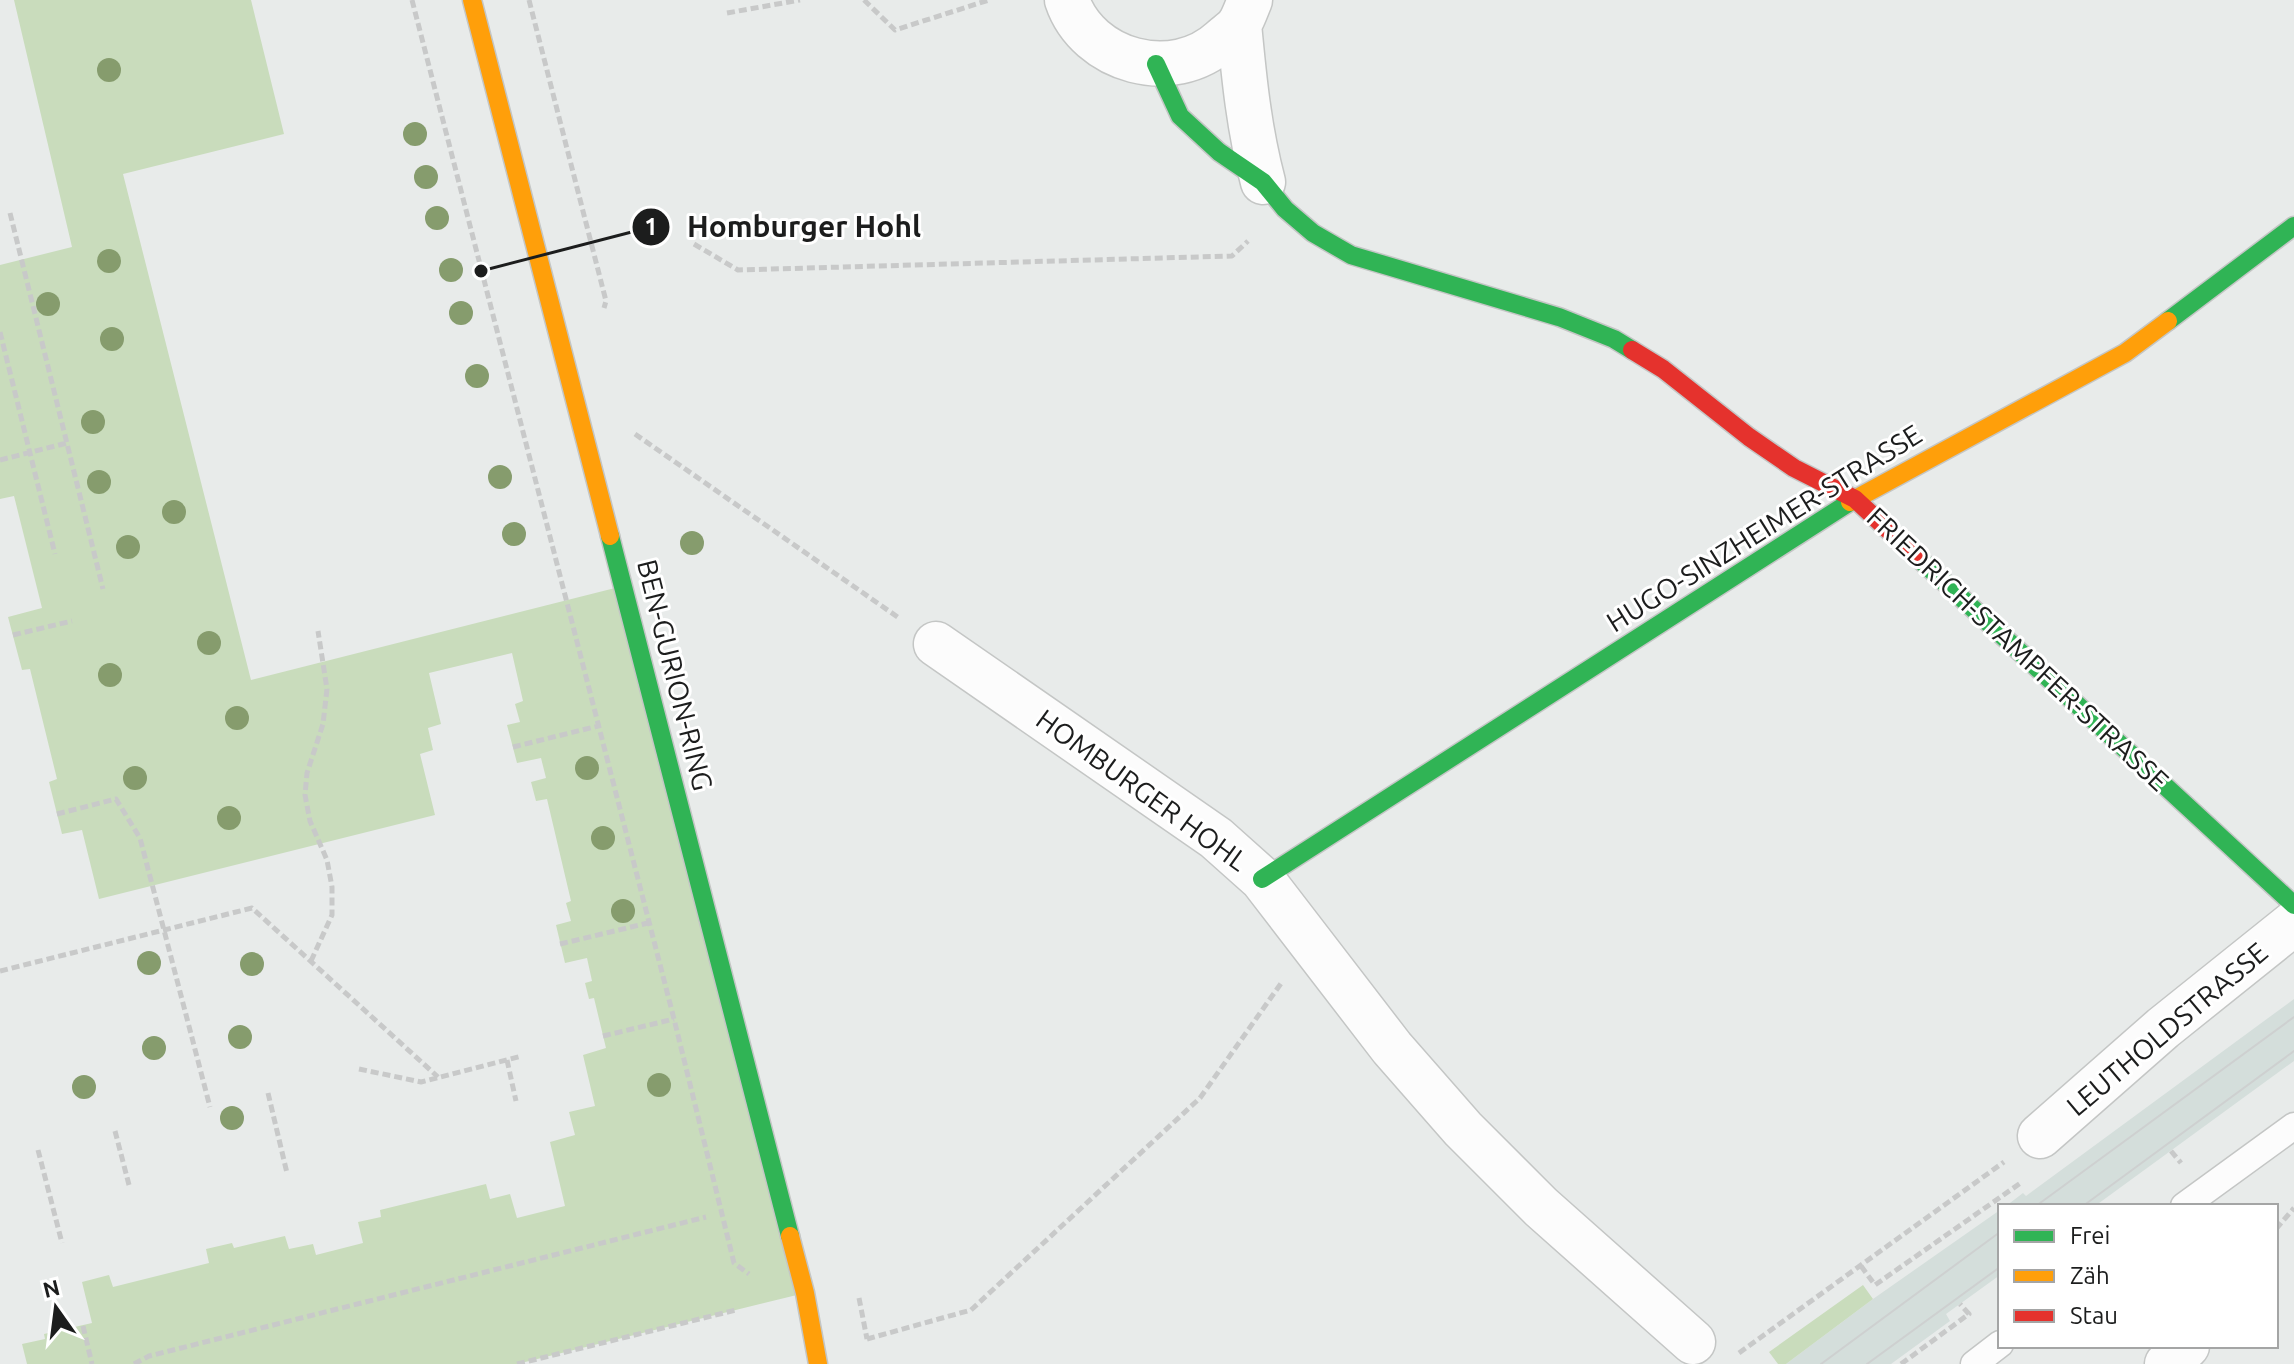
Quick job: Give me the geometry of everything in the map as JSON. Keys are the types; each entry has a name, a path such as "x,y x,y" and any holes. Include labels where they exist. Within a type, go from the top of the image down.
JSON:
{"street":[{"name":"BEN-GURION-RING","path":"472,0 805,1293 818,1364"},
{"path":"1067,0 1072,14 1093,40 1127,59 1156,64 1180,62 1213,49 1244,12"},
{"path":"1244,12 1252,140 1274,195"},
{"name":"FRIEDRICH-STAMPFER-STRASSE","path":"1156,64 1180,116 1219,152 1274,195 1313,233 1351,255 1559,317 1614,339 1663,369 1794,468 1855,499 2294,905"},
{"name":"HUGO-SINZHEIMER-STRASSE","path":"1262,879 1855,499 2125,353 2294,226"},
{"name":"HOMBURGER HOHL","path":"936,644 1216,838 1262,879 1392,1048 1463,1129 1541,1207 1693,1342"},
{"name":"LEUTHOLDSTRASSE","path":"2040,1136 2163,1028 2294,923"},
{"path":"2167,1364 2185,1348"}],"lane":[{"path":"2187,1204 2294,1126"},
{"path":"1974,1364 1998,1346"}],"path":[{"path":"412,0 734,1263 759,1281"},
{"path":"727,13 800,0"},
{"path":"864,0 895,30 989,0"},
{"path":"694,244 738,270 1232,256 1274,195"},
{"path":"10,213 103,589"},
{"path":"0,332 55,554"},
{"path":"631,431 936,644"},
{"path":"0,460 67,443"},
{"path":"13,635 72,621"},
{"path":"311,962 332,915 332,887 327,860 310,821 305,795 307,773 323,724 327,689 318,631"},
{"path":"513,747 598,726"},
{"path":"57,814 116,799 140,838 210,1107"},
{"path":"0,971 252,908 438,1077"},
{"path":"560,944 648,923"},
{"path":"867,1339 971,1310 1200,1098 1311,942"},
{"path":"603,1036 674,1019"},
{"path":"359,1069 421,1082 522,1056"},
{"path":"507,1060 516,1101"},
{"path":"268,1093 287,1173"},
{"path":"115,1131 129,1185"},
{"path":"1693,1342 1729,1360 2040,1136"},
{"path":"38,1150 62,1243"},
{"path":"1861,1266 1875,1285 2017,1185"},
{"path":"2278,1227 2294,1208"},
{"path":"134,1364 149,1356 706,1217"},
{"path":"1901,1364 1969,1314 1960,1304"},
{"path":"517,1364 736,1310"},
{"path":"83,1326 92,1364"}],"shaded area":[{"path":"2294,999 2294,1061 2098,1204 2009,1204 2023,1193 2026,1196"},
{"path":"1998,1211 1998,1276 1946,1314 1950,1321 1891,1364 1786,1364"}],"green space":[{"path":"14,0 251,0 284,134 123,174 251,680 623,586 805,1293 517,1364 27,1364 22,1344 45,1339 44,1334 92,1323 82,1282 109,1275 113,1287 209,1263 206,1249 232,1243 234,1248 285,1236 289,1249 313,1244 316,1255 363,1243 358,1222 381,1217 380,1210 486,1184 490,1199 510,1194 517,1218 565,1206 550,1142 575,1135 569,1112 595,1106 583,1055 606,1048 594,998 589,999 585,983 592,981 587,958 565,963 556,925 571,921 566,903 571,901 547,799 536,801 531,782 546,778 541,758 517,763 507,725 520,722 515,704 523,701 512,653 429,673 441,724 428,728 433,750 420,754 435,815 99,899 82,830 62,834 49,782 57,779 30,669 22,670 8,617 42,608 14,496 0,499 0,265 72,247"},
{"path":"1863,1285 1873,1299 1786,1364 1778,1364 1769,1352"}],"tram line":[{"path":"2039,1204 2294,1017"},
{"path":"2086,1204 2294,1051"},
{"path":"1821,1364 1998,1233"},
{"path":"1867,1364 1998,1268"}],"traffic: fast":[{"path":"1156,64 1180,116 1219,152 1263,182 1285,209 1313,233 1351,255 1559,317 1614,339 1632,350"},
{"path":"2168,321 2294,226"},
{"path":"1262,879 1850,502"},
{"path":"610,536 790,1236"},
{"path":"1915,555 2294,905"}],"traffic: slow":[{"path":"472,0 610,536"},
{"path":"1850,502 2125,353 2168,321"},
{"path":"790,1236 805,1293 818,1364"}],"traffic: jam":[{"path":"1632,350 1663,369 1794,468 1855,499 1915,555"}],"place":[{"name":"Homburger Hohl","path":"481,271"}]}
